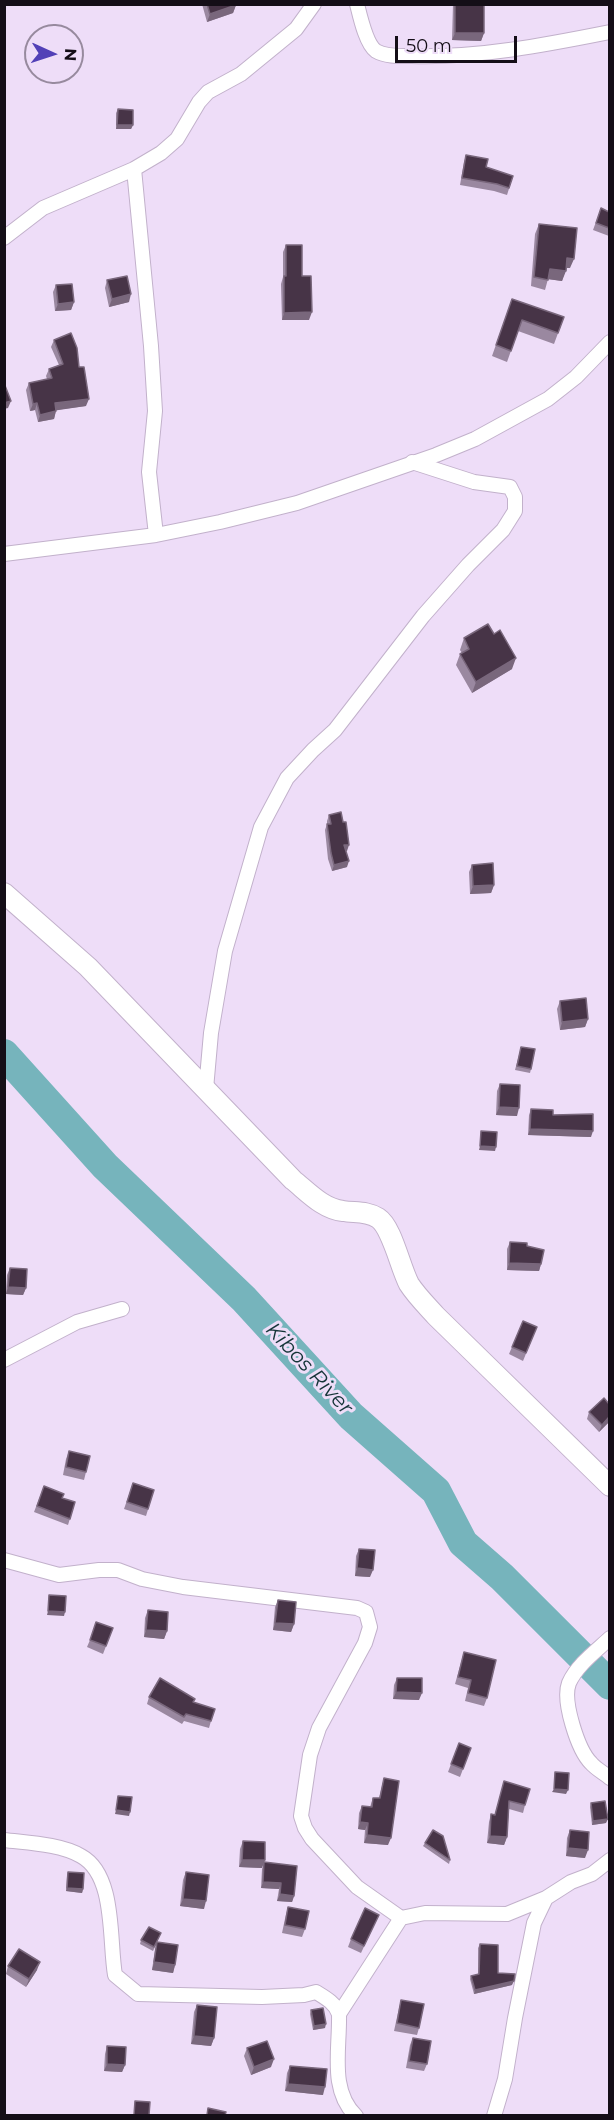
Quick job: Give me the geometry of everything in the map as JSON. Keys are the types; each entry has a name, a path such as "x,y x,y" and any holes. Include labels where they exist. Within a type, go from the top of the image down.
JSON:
{"main road":[{"path":"4,893 88,967 293,1180 323,1204 342,1211 362,1212 379,1218 390,1232 399,1262 410,1286 436,1316 609,1486"}],"street":[{"path":"4,238 43,208 134,169 161,153 177,139 199,102 208,92 241,74 296,29 314,4"},
{"path":"357,4 373,49 381,54 398,56 452,57 564,41 609,32"},
{"path":"134,169 155,411 149,472 156,535"},
{"path":"4,554 156,535 297,503 475,439 548,399 576,377 609,342"},
{"path":"206,1089 211,1033 225,951 261,827 266,817 287,778 335,730 423,616 503,530 514,511 515,497 510,487 474,482 412,462"},
{"path":"4,1360 77,1323 122,1308"},
{"path":"4,1560 59,1575 118,1570 142,1579 183,1587 357,1608 366,1612 370,1627 365,1643 319,1728 313,1746 301,1816 304,1828 312,1839 357,1887 401,1918 435,1913 507,1914 546,1898 572,1882 592,1874 609,1860"},
{"path":"609,1638 577,1670 568,1685 566,1698 579,1740 590,1762 609,1778"},
{"path":"4,1840 58,1848 81,1856 95,1868 105,1888 115,1975 138,1994 228,1997 304,1995 316,1992 329,2000 337,2007 339,2014 338,2075 340,2094 348,2112"},
{"path":"494,2115 505,2079 514,2018 534,1923 546,1898"},
{"path":"339,2014 401,1918"}],"building":[{"path":"207,4 235,4 236,5 210,14"},
{"path":"455,4 484,4 484,33 455,33"},
{"path":"118,109 133,110 133,125 117,125"},
{"path":"466,155 488,159 486,167 513,176 509,188 462,178"},
{"path":"601,208 609,212 609,228 596,223"},
{"path":"539,224 577,228 574,259 567,258 566,271 550,269 548,280 534,277"},
{"path":"286,245 302,245 302,276 311,276 312,312 284,313"},
{"path":"127,276 131,294 112,299 107,280"},
{"path":"72,284 74,302 58,304 56,285"},
{"path":"512,299 564,317 558,333 522,320 511,351 496,345"},
{"path":"71,333 77,348 79,367 84,367 89,399 55,403 56,411 40,415 37,403 33,404 29,383 52,378 49,369 63,364 54,340"},
{"path":"4,383 11,401 4,403"},
{"path":"488,624 494,634 500,630 516,658 476,682 460,654 469,649 464,638"},
{"path":"341,812 343,822 346,822 349,845 344,845 349,861 334,865 327,824 331,824 329,815"},
{"path":"493,863 494,885 473,886 472,865"},
{"path":"586,998 588,1019 562,1022 560,1001"},
{"path":"521,1047 535,1049 531,1069 517,1066"},
{"path":"500,1084 520,1085 519,1108 499,1107"},
{"path":"531,1109 553,1110 553,1115 593,1114 593,1131 530,1129"},
{"path":"481,1131 497,1132 496,1147 480,1146"},
{"path":"510,1242 527,1243 527,1246 544,1250 541,1264 509,1263"},
{"path":"10,1268 27,1269 26,1288 8,1287"},
{"path":"523,1321 537,1327 526,1353 512,1347"},
{"path":"604,1398 609,1404 609,1417 602,1425 589,1412"},
{"path":"69,1451 90,1456 86,1472 66,1467"},
{"path":"133,1483 154,1490 148,1509 127,1502"},
{"path":"44,1486 64,1494 62,1498 75,1502 70,1519 37,1506"},
{"path":"359,1549 375,1550 373,1570 357,1568"},
{"path":"49,1595 66,1596 65,1612 48,1611"},
{"path":"278,1600 296,1602 294,1624 275,1623"},
{"path":"148,1610 168,1612 167,1631 146,1630"},
{"path":"96,1622 113,1628 106,1646 90,1640"},
{"path":"464,1652 496,1660 487,1698 468,1693 471,1680 458,1677"},
{"path":"160,1678 195,1699 193,1702 215,1709 211,1721 186,1714 184,1717 149,1697"},
{"path":"397,1678 422,1678 422,1693 396,1692"},
{"path":"459,1743 471,1748 463,1769 451,1764"},
{"path":"555,1772 569,1773 568,1790 554,1789"},
{"path":"384,1778 399,1781 391,1838 367,1835 368,1823 360,1822 362,1806 372,1807 373,1798 380,1798"},
{"path":"504,1781 530,1789 525,1805 509,1801 507,1837 490,1836 491,1814 495,1815"},
{"path":"118,1796 132,1797 130,1812 116,1810"},
{"path":"605,1801 608,1819 593,1821 591,1803"},
{"path":"433,1830 443,1836 450,1860 425,1843"},
{"path":"570,1830 589,1832 588,1850 568,1848"},
{"path":"243,1841 265,1842 265,1860 242,1860"},
{"path":"264,1862 297,1866 294,1896 280,1894 281,1883 263,1882"},
{"path":"68,1872 84,1873 83,1889 67,1888"},
{"path":"186,1872 209,1875 206,1901 183,1899"},
{"path":"288,1907 309,1911 305,1929 285,1925"},
{"path":"365,1908 379,1915 364,1946 351,1939"},
{"path":"149,1927 161,1933 154,1947 141,1940"},
{"path":"157,1942 178,1945 175,1965 154,1962"},
{"path":"480,1944 498,1945 498,1973 515,1974 514,1981 475,1990 471,1976 479,1974"},
{"path":"19,1949 40,1962 29,1979 8,1966"},
{"path":"401,2000 424,2004 419,2028 397,2023"},
{"path":"197,2005 217,2007 214,2038 194,2036"},
{"path":"323,2008 326,2024 314,2026 311,2010"},
{"path":"413,2038 431,2041 427,2064 409,2061"},
{"path":"267,2041 274,2059 254,2067 247,2048"},
{"path":"107,2046 126,2047 125,2065 107,2064"},
{"path":"290,2066 327,2069 325,2087 288,2084"},
{"path":"135,2101 150,2102 149,2115 134,2115"},
{"path":"208,2108 226,2112 225,2115 207,2115"}],"waterway":[{"name":"Kibos River","path":"4,1054 105,1166 244,1299 351,1416 436,1491 463,1543 502,1577 610,1685"}]}
